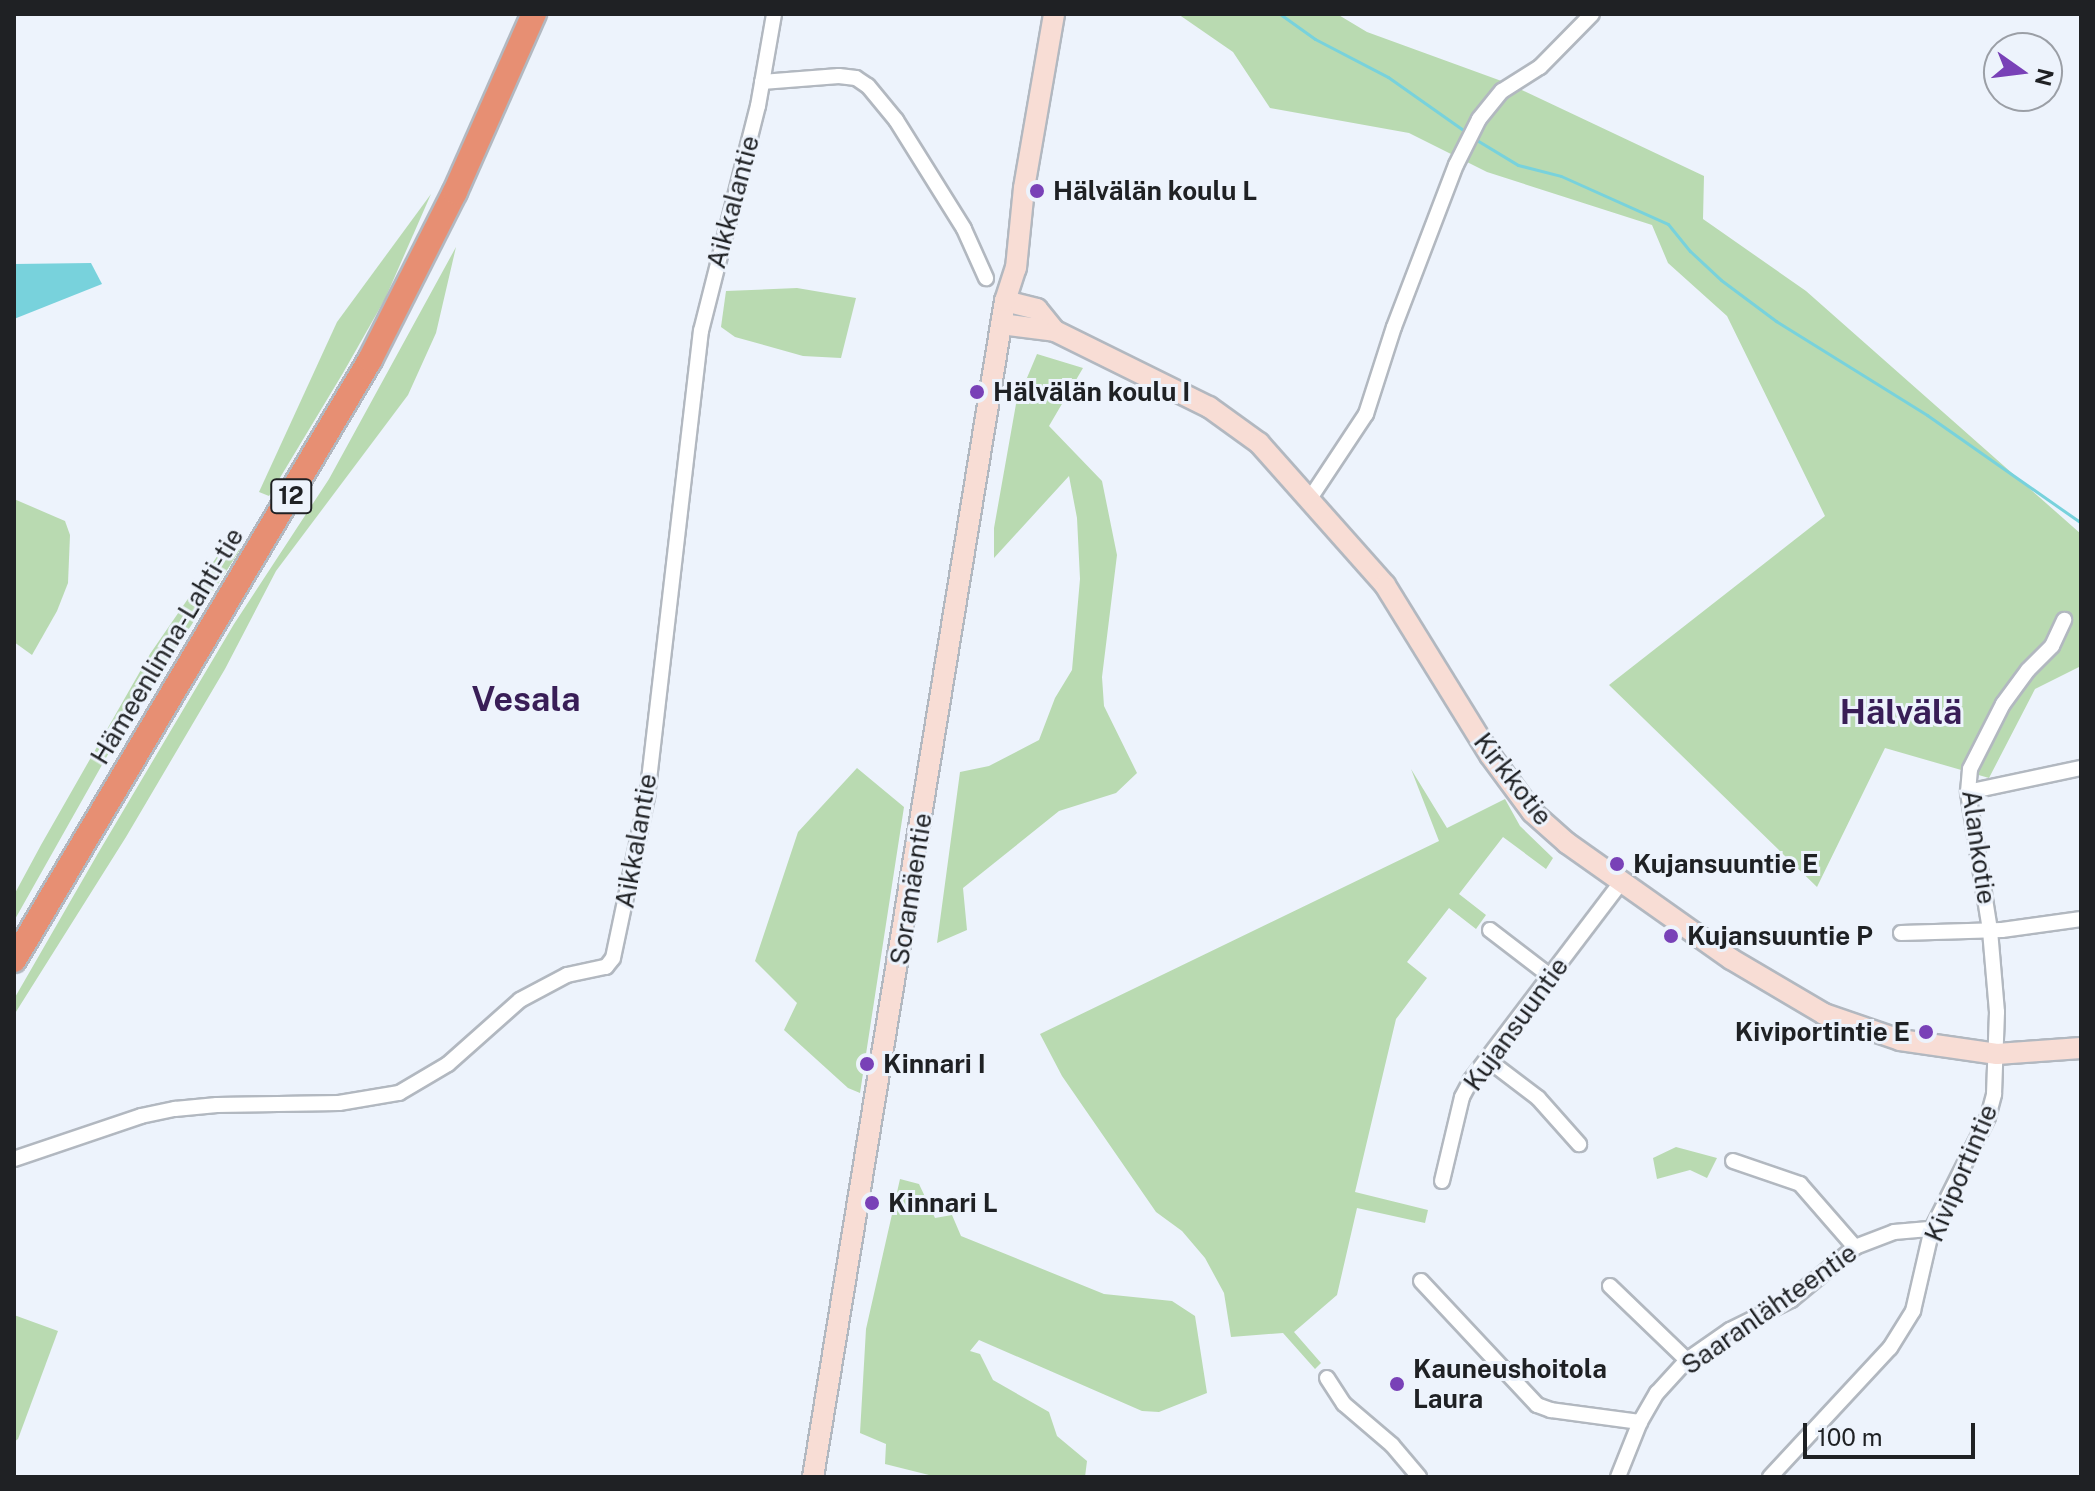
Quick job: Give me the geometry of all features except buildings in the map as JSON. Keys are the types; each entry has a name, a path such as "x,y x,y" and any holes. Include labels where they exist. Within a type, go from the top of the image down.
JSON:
{"highway":[{"name":"Hämeenlinna-Lahti-tie","path":"14,960 370,360 455,192 534,14"}],"street":[{"name":"Aikkalantie","path":"14,1159 141,1116 175,1109 270,1102 339,1103 399,1093 448,1064 520,1000 567,975 606,967 613,958 647,797 701,331 762,82 774,14"},
{"name":"Soramäentie","path":"813,1477 1001,324 1016,268 1024,188 1054,14"},
{"path":"1311,497 1366,414 1384,357 1456,165 1479,119 1502,91 1540,67 1592,14"},
{"path":"762,82 839,76 856,78 868,86 896,120 957,217 986,278"},
{"name":"Kirkkotie","path":"1005,301 1037,309 1055,331"},
{"name":"Kirkkotie","path":"1001,324 1055,331 1236,424 1311,497 1385,585 1490,755 1532,812 1567,843 1731,959 1824,1014 1900,1040 1997,1054 2081,1048"},
{"name":"Alankotie","path":"1997,1054 1990,930 1968,792 1970,769 2003,704 2028,670 2052,646 2064,620"},
{"path":"1968,792 2081,768"},
{"name":"Kujansuuntie","path":"1442,1181 1462,1097 1622,881"},
{"path":"1901,933 1990,930 2081,919"},
{"path":"1490,930 1550,976"},
{"name":"Kiviportintie","path":"1770,1477 1890,1348 1913,1311 1932,1229 1988,1117 1994,1094 1997,1054"},
{"path":"1488,1060 1538,1098 1579,1144"},
{"path":"1733,1161 1800,1184 1855,1247"},
{"name":"Saaranlähteentie","path":"1618,1477 1640,1422 1657,1393 1687,1360 1730,1330 1791,1300 1855,1247 1894,1232 1932,1229"},
{"path":"1421,1281 1537,1405 1551,1410 1640,1422"},
{"path":"1610,1286 1687,1360"},
{"path":"1327,1378 1344,1404 1392,1445 1419,1477"}],"green space":[{"path":"1178,14 1337,14 1367,32 1507,83 1704,176 1703,219 1806,291 2081,534 2081,666 2035,689 1989,778 1885,748 1817,887 1609,685 1825,516 1727,316 1668,263 1652,225 1487,172 1409,133 1270,108 1233,52"},
{"path":"431,194 385,299 343,373 269,496 259,492 337,322"},
{"path":"456,247 436,333 408,395 276,571 225,669 126,837 14,1015 14,999 234,624 329,479"},
{"path":"797,288 856,298 841,358 803,356 735,337 721,327 726,291"},
{"path":"1037,354 1083,368 1049,426 1102,481 1117,555 1102,677 1104,706 1137,773 1116,793 1059,811 963,888 967,930 937,943 960,772 989,766 1039,740 1055,698 1072,670 1080,579 1077,518 1069,476 994,558 994,528 1016,404"},
{"path":"14,499 65,521 70,535 68,583 57,611 32,655 14,642"},
{"path":"229,539 240,550 111,749 14,921 14,895 41,845 150,654"},
{"path":"857,768 904,807 860,1093 848,1088 784,1030 797,1003 755,961 798,832"},
{"path":"1411,769 1447,828 1505,799 1520,826 1553,858 1546,869 1503,837 1459,894 1486,915 1476,929 1449,908 1407,962 1427,978 1396,1019 1355,1192 1428,1210 1425,1223 1357,1208 1337,1295 1294,1332 1321,1363 1315,1369 1283,1333 1231,1337 1224,1293 1205,1258 1182,1231 1156,1212 1062,1076 1040,1034 1439,841"},
{"path":"1676,1147 1717,1158 1707,1178 1690,1170 1657,1179 1653,1158"},
{"path":"900,1179 919,1184 935,1218 952,1215 961,1236 1104,1294 1172,1301 1195,1316 1207,1393 1159,1412 1142,1411 979,1340 970,1351 980,1354 993,1380 1049,1412 1057,1436 1087,1461 1085,1477 937,1477 885,1464 886,1444 860,1433 866,1329"},
{"path":"14,1315 58,1331 18,1439 14,1442"}],"water":[{"path":"91,263 102,284 14,319 14,264"}],"waterway":[{"path":"1280,14 1315,39 1388,77 1466,132"},
{"path":"1475,139 1518,165 1561,176 1668,224 1690,251 1721,280 1776,321 1927,415 2081,523"}],"place":[{"name":"Hälvälän koulu L","path":"1037,191"},
{"name":"Hälvälän koulu I","path":"977,392"},
{"name":"Kujansuuntie E","path":"1617,864"},
{"name":"Kujansuuntie P","path":"1671,936"},
{"name":"Kiviportintie E","path":"1926,1032"},
{"name":"Kinnari I","path":"867,1064"},
{"name":"Kinnari L","path":"872,1203"},
{"name":"Kauneushoitola Laura","path":"1397,1384"}],"district":[{"name":"Vesala","path":"526,700"},
{"name":"Hälvälä","path":"1901,713"}]}
